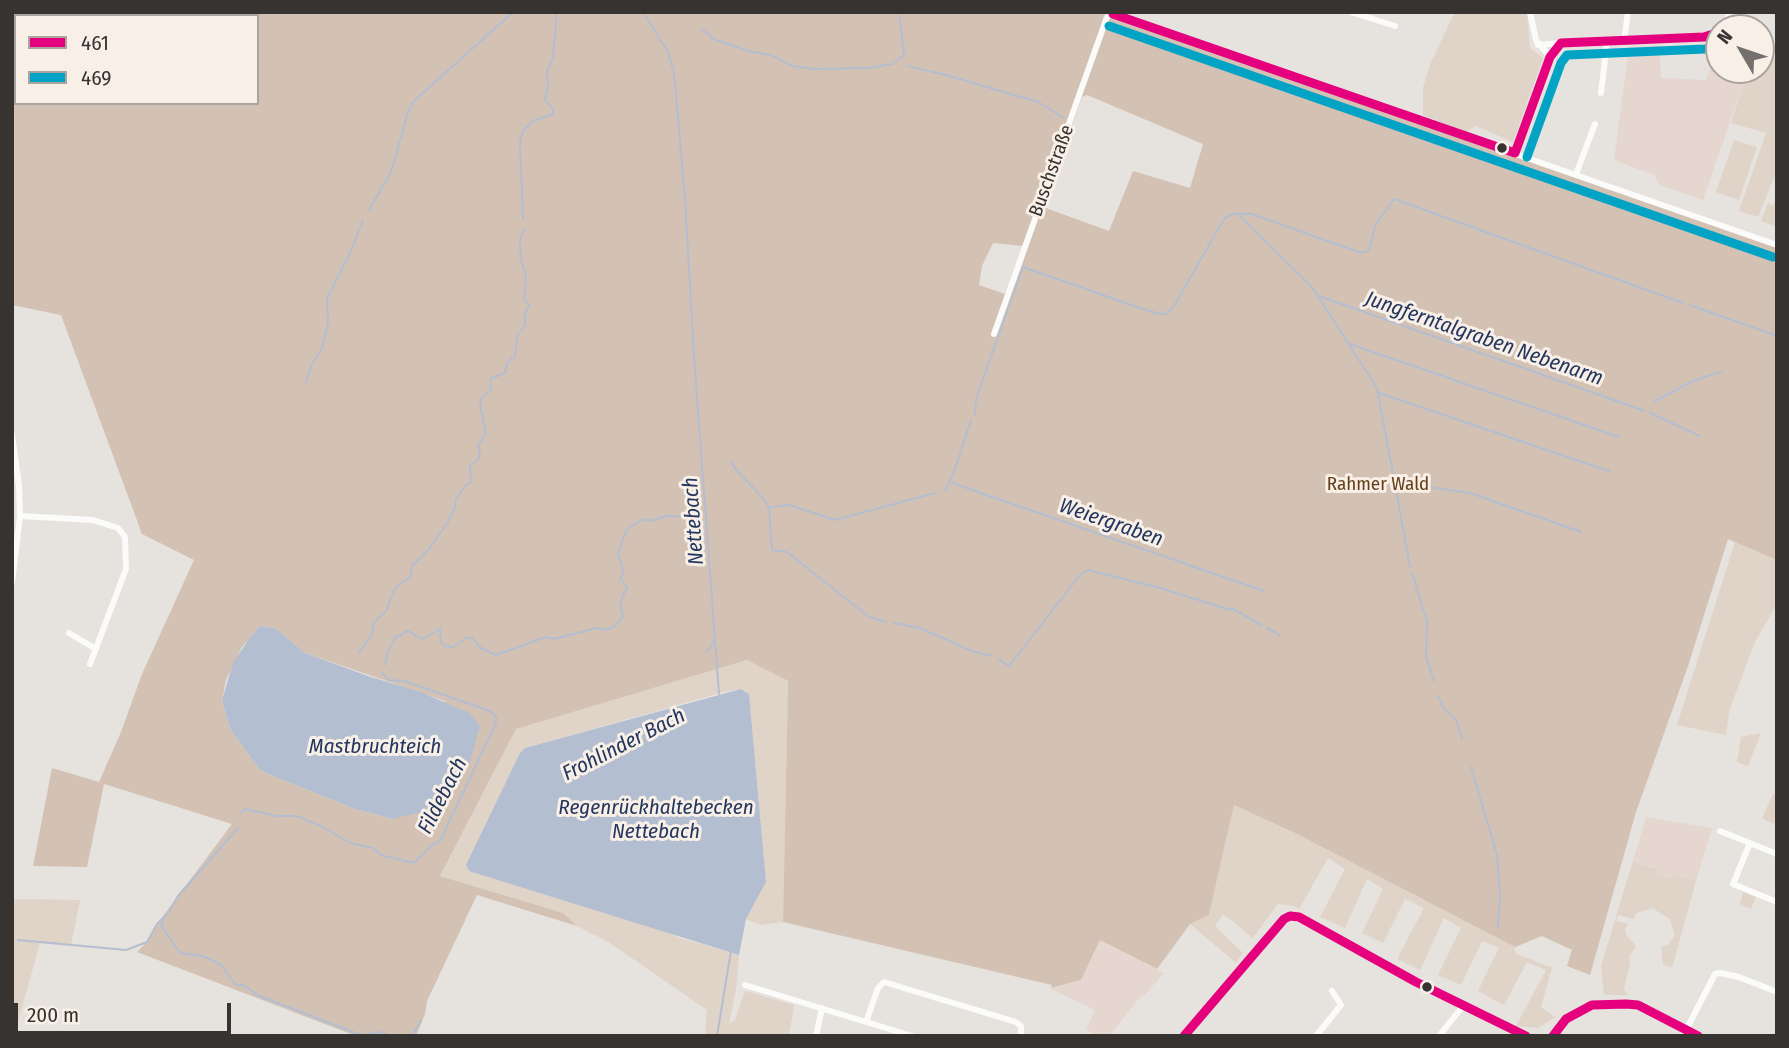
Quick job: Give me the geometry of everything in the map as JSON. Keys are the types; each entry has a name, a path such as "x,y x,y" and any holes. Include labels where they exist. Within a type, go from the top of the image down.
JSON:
{"street":[{"path":"1351,12 1395,26"},
{"path":"1530,12 1538,44 1550,57"},
{"path":"1624,41 1628,12"},
{"path":"1114,13 1777,244"},
{"name":"Buschstraße","path":"994,334 1107,17 1114,13"},
{"path":"1538,44 1705,37"},
{"path":"1601,93 1606,42"},
{"path":"1515,153 1550,57 1561,43"},
{"path":"1576,174 1595,124"},
{"path":"12,436 18,473 20,516 16,525 12,583"},
{"path":"20,516 93,520 118,528 125,537 126,569 90,664"},
{"path":"69,633 96,649"},
{"path":"1720,831 1777,854"},
{"path":"1750,843 1733,884 1777,902"},
{"path":"1184,1036 1284,919 1290,916 1299,918 1463,1006 1527,1036"},
{"path":"1683,1033 1714,974 1740,977 1777,992"},
{"path":"866,1022 878,988 884,982 1016,1022 1021,1026 1021,1036"},
{"path":"745,985 912,1036"},
{"path":"1317,1036 1341,1005 1332,991"},
{"path":"1553,1036 1566,1019 1592,1005 1638,1005 1683,1033 1699,1036"},
{"path":"1439,1036 1463,1006"},
{"path":"816,1036 822,1008"}],"shaded area":[{"path":"1455,12 1527,12 1530,48 1543,58 1513,142 1476,126 1465,132 1423,115 1423,88 1430,64"},
{"path":"1659,45 1661,78 1705,80 1705,84 1743,84 1703,200 1660,185 1654,175 1614,160 1629,47"},
{"path":"1775,59 1777,60 1777,170 1758,217 1739,211 1766,133 1731,123 1744,84 1775,84"},
{"path":"1734,140 1757,147 1739,200 1716,192"},
{"path":"1777,199 1777,227 1761,221 1768,203 1773,206"},
{"path":"1735,542 1777,560 1777,604 1755,642 1729,711 1726,735 1677,725"},
{"path":"747,660 788,681 783,922 760,925 746,919 766,882 749,695 746,691 741,689 724,692 525,748 676,937 739,955 729,1024 735,1020 745,991 794,1005 789,1036 705,1036 707,1010 607,941 577,926 563,913 440,876 516,729"},
{"path":"1761,733 1748,766 1737,762 1741,737"},
{"path":"1773,794 1777,795 1777,820 1773,824 1762,818"},
{"path":"1234,805 1297,834 1515,947 1515,953 1552,968 1541,1007 1555,1017 1538,1028 1516,1026 1546,970 1527,962 1504,1005 1478,991 1499,948 1482,941 1461,985 1438,975 1461,928 1444,918 1420,970 1397,959 1424,908 1405,899 1383,943 1362,933 1383,889 1367,879 1345,928 1320,917 1345,869 1328,858 1299,909 1278,904 1253,938 1223,914 1215,926 1243,953 1236,963 1190,924 1209,915"},
{"path":"1646,817 1712,828 1696,881 1679,875 1673,879 1654,873 1655,868 1633,861"},
{"path":"1633,861 1656,869 1655,873 1673,879 1678,875 1696,881 1672,968 1663,964 1661,947 1668,945 1675,935 1670,919 1652,908 1636,913 1634,919 1618,915 1616,921 1628,924 1625,929 1627,936 1636,946 1629,957 1630,964 1624,988 1627,995 1604,995 1601,966"},
{"path":"1743,892 1756,897 1751,909 1740,904"},
{"path":"12,899 80,900 71,945 40,943 14,1036 12,1036"},
{"path":"1100,940 1164,973 1144,996 1142,995 1109,1036 1098,1036 1086,1030 1095,1010 1051,989 1081,980"}],"green space":[{"name":"Rahmer Wald","path":"12,12 1111,12 1777,248 1777,560 1728,539 1688,666 1636,812 1590,975 1567,966 1572,950 1542,936 1515,947 1297,834 1234,805 1209,915 1190,924 1157,969 1100,940 1081,980 1051,988 1052,985 783,922 788,681 747,660 516,729 440,876 563,913 577,926 477,895 427,1001 416,1036 356,1036 137,952 232,824 104,784 87,867 33,866 52,768 99,782 142,674 194,560 142,534 61,315 12,305","holes":["1087,95 1203,144 1190,188 1133,171 1109,231 1043,207 1082,97","993,243 1023,246 1005,294 979,285 982,266","260,626 274,628 305,653 445,701 393,819 355,809 261,771 230,729 222,700 226,680 242,647"]}],"water":[{"name":"Mastbruchteich","path":"260,626 275,628 305,653 421,692 469,713 480,726 468,768 446,798 421,812 393,819 355,809 261,771 230,729 222,700 233,663"},
{"name":"Regenrückhaltebecken Nettebach","path":"741,689 749,694 766,882 746,919 739,955 469,871 466,865 520,753 525,748"}],"waterway":[{"path":"369,210 391,172 408,112 414,101 513,12"},
{"path":"523,219 520,142 523,131 533,121 553,114 553,109 545,100 547,72 553,58 557,12"},
{"name":"Nettebach","path":"643,12 668,52 674,73 719,694"},
{"path":"702,29 714,39 747,51 771,55 793,66 814,69 869,68 892,64 904,55 899,12"},
{"path":"907,66 1038,102 1064,118"},
{"path":"975,414 976,399 1023,267 1140,308 1167,314 1225,218 1234,214 1252,214 1358,252 1365,252 1369,249 1376,224 1394,199 1683,303"},
{"path":"1238,214 1312,287 1377,388 1410,566"},
{"path":"306,382 313,362 321,351 328,323 327,298 363,220"},
{"path":"359,653 372,634 374,622 386,611 395,588 411,576 412,566 430,548 449,520 456,499 471,482 470,465 478,460 478,445 486,434 480,405 482,397 491,390 490,379 505,373 507,363 515,356 517,336 525,325 525,314 529,305 524,298 526,276 521,260 520,240 524,229"},
{"name":"Jungferntalgraben Nebenarm","path":"1319,296 1645,411"},
{"path":"1690,305 1777,336"},
{"name":"Jungferntalgraben Nebenarm","path":"1350,344 1619,437"},
{"name":"Jungferntalgraben Nebenarm","path":"1655,401 1695,380 1721,372"},
{"name":"Jungferntalgraben Nebenarm","path":"1379,393 1609,471"},
{"name":"Jungferntalgraben Nebenarm","path":"1650,413 1700,436"},
{"path":"945,490 971,420"},
{"path":"732,462 769,507 772,550 787,552 869,617 886,622"},
{"name":"Weiergraben","path":"949,482 1264,591"},
{"name":"Jungferntalgraben Nebenarm","path":"1394,482 1470,493 1581,532"},
{"path":"771,507 789,505 835,520 935,493"},
{"name":"Fildebach","path":"385,665 395,638 408,631 422,639 440,629 441,643 445,646 453,647 466,638 472,638 481,648 496,655 546,637 554,639 615,626 623,617 620,603 627,587 620,578 624,573 618,553 627,529 643,519 652,521 665,516 688,517"},
{"path":"999,659 1009,666 1080,575 1088,570 1160,588 1230,610 1231,608 1262,625"},
{"path":"1412,572 1427,622 1426,656 1434,681"},
{"path":"894,623 920,628 972,651 991,656"},
{"path":"1267,628 1280,635"},
{"path":"706,653 715,640"},
{"name":"Fildebach","path":"240,814 245,809 277,816 297,816 350,843 372,848 381,855 414,863 432,845 440,841 496,723 496,717 490,711 404,681 389,680 382,673"},
{"path":"1438,696 1443,707 1456,720 1462,739"},
{"path":"1471,767 1497,855 1500,895 1498,927"},
{"name":"Fildebach","path":"18,940 126,950 147,942 178,896 238,828"},
{"path":"164,920 161,925 180,953 203,956 221,965 235,984 361,1035 383,1032 388,1036"},
{"name":"Nettebach","path":"717,1036 731,951"},
{"name":"Frohlinder Bach","path":"412,1036 421,1021"}],"transit line":[{"name":"461","path":"1113,14 1515,153"},
{"name":"469","path":"1109,26 1773,257"},
{"name":"461","path":"1515,153 1550,57 1561,43 1705,37"},
{"name":"469","path":"1527,157 1561,63 1567,55 1705,49"},
{"name":"461","path":"1184,1036 1284,919 1290,916 1299,917 1416,982 1526,1036"},
{"name":"461","path":"1553,1036 1566,1019 1592,1005 1626,1004 1638,1005 1698,1036"}]}
